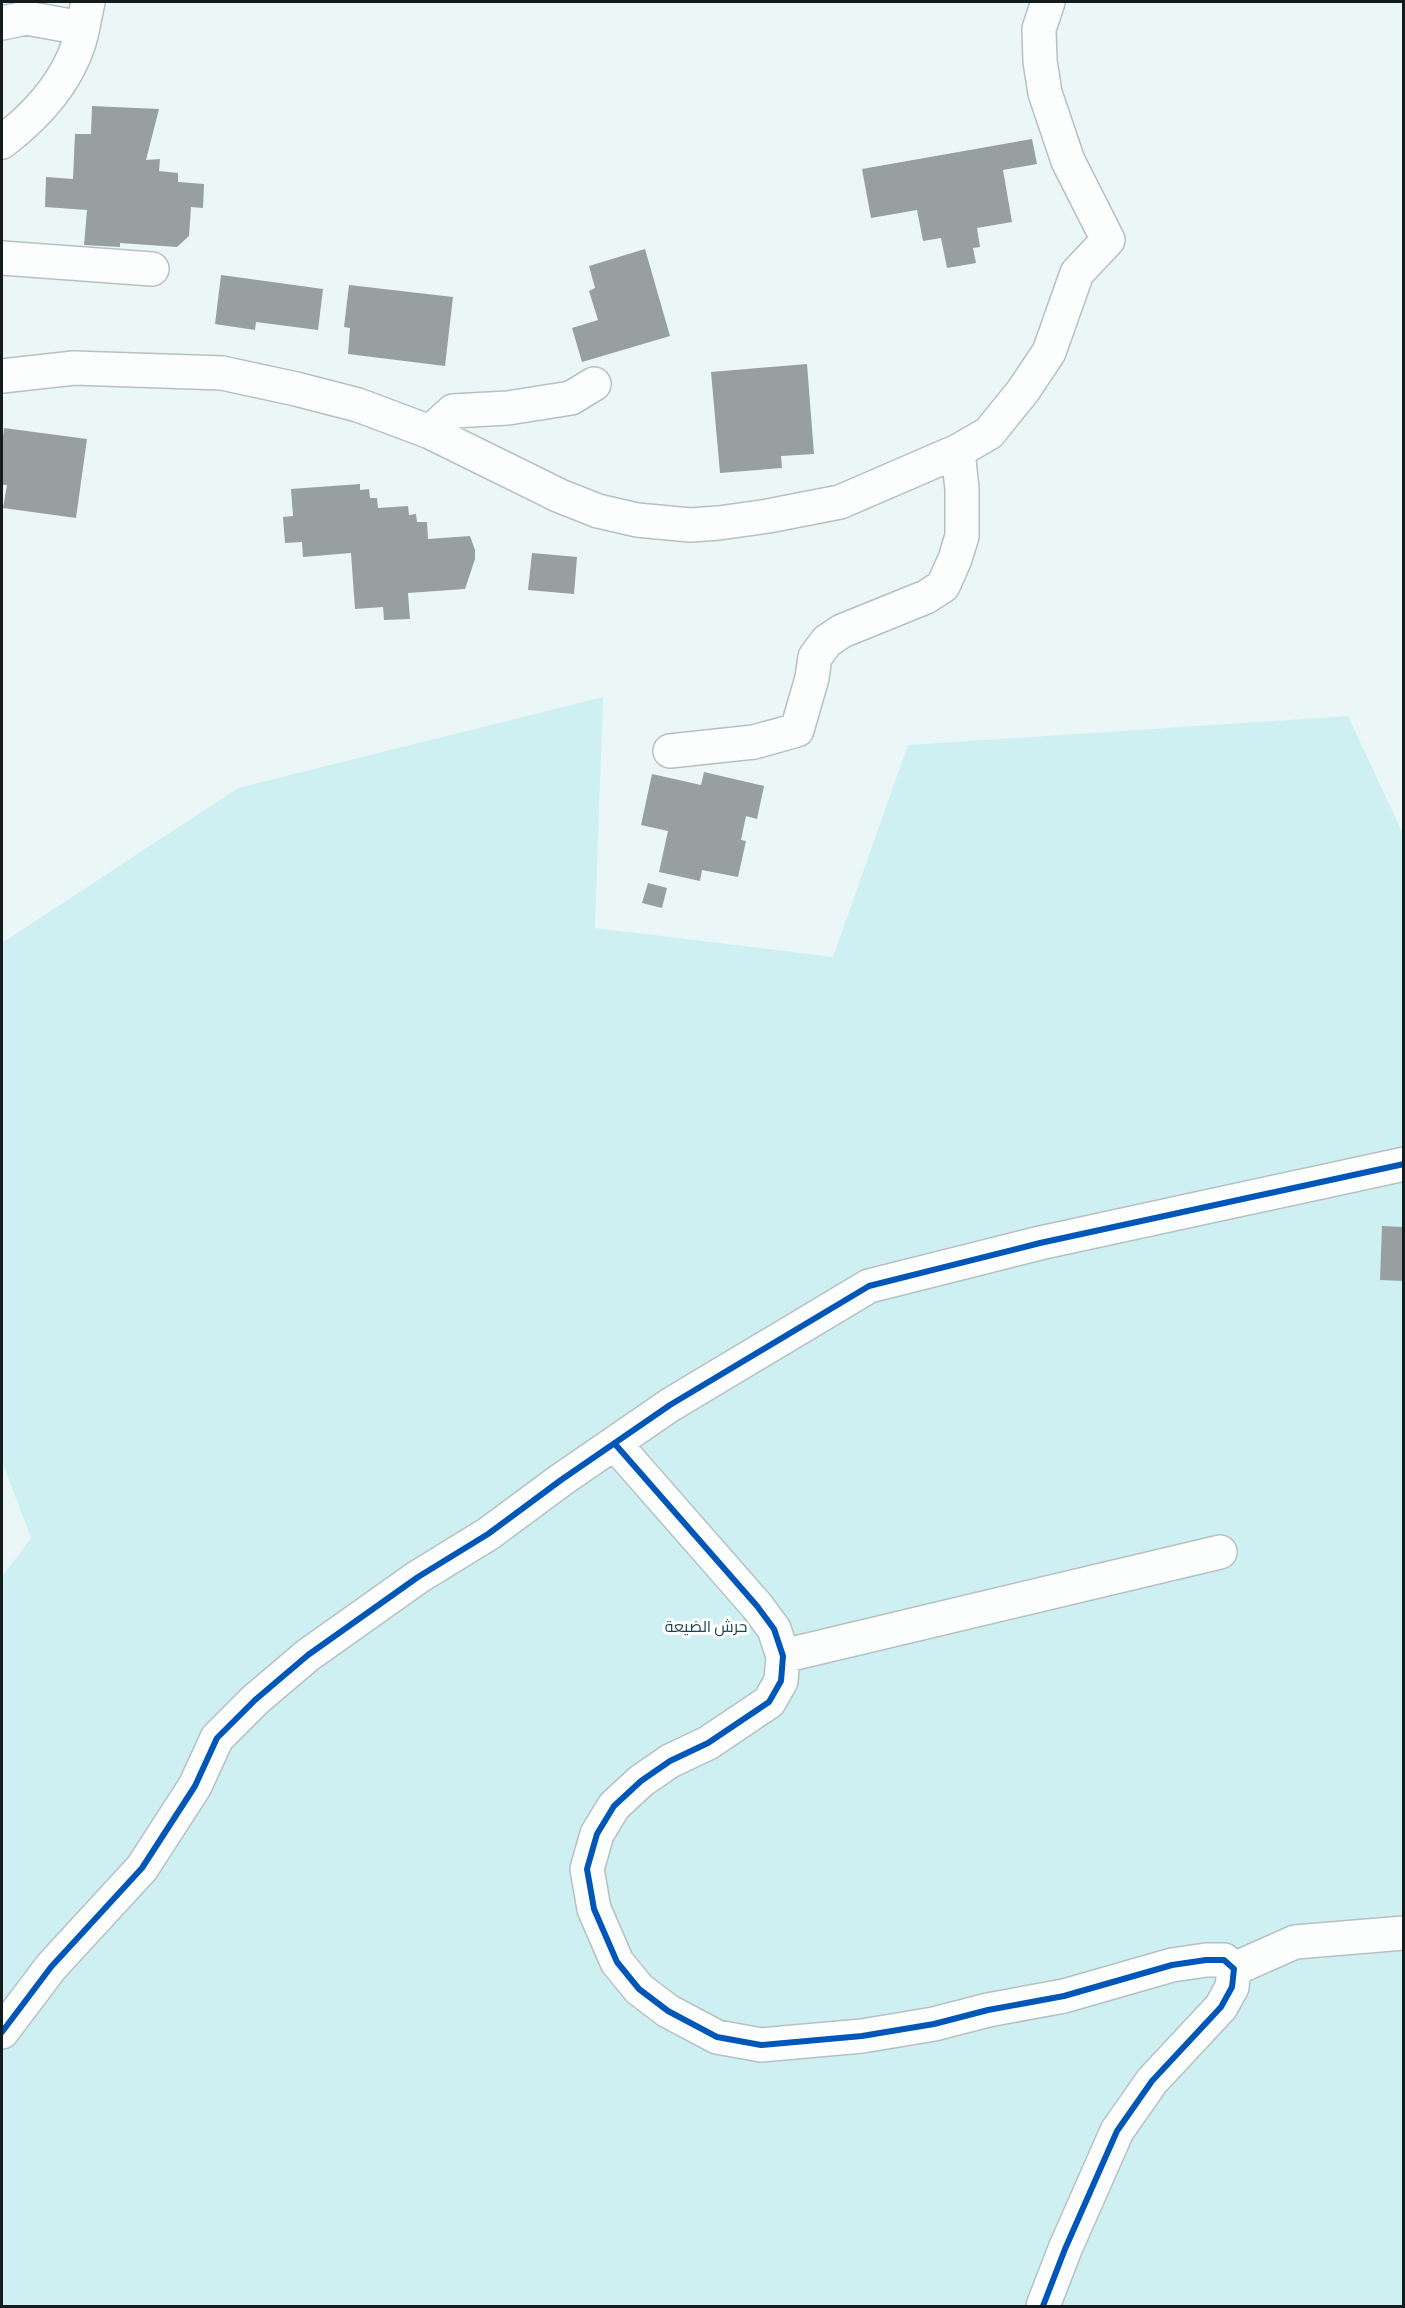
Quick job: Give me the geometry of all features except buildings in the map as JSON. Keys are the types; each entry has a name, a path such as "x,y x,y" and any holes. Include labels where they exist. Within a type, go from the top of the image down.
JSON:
{"street":[{"path":"2,376 74,368 222,373 296,388 358,405 430,432 560,496 598,511 637,520 690,525 768,516 840,502 958,451 989,433 1023,392 1049,352 1077,273 1108,240 1068,161 1045,93 1040,61 1039,29 1048,2"},
{"path":"2,23 26,18 85,15 78,44 50,98 19,129 2,142"},
{"path":"2,258 152,269"},
{"path":"430,432 453,411 508,408 571,398 594,384"},
{"path":"670,751 754,742 798,730 812,678 815,657 827,641 842,631 926,597 943,586 956,559 962,536 962,489 958,451"},
{"path":"2,2032 51,1967 142,1868 195,1786 218,1738 255,1700 308,1654 418,1577 488,1534 561,1480 670,1405 869,1286 1040,1243 1404,1164"},
{"path":"615,1444 757,1606 774,1629 783,1656 781,1681 769,1702 708,1743 670,1761 641,1781 614,1806 597,1834 587,1869 594,1909 617,1962 639,1989 668,2011 717,2037 760,2045 813,2042 934,2024 988,2010 1064,1996 1121,1978 1190,1962 1224,1960 1234,1969"},
{"path":"783,1656 1220,1552"},
{"path":"1234,1969 1295,1942 1404,1933"},
{"path":"1043,2307 1065,2249 1117,2131 1152,2081 1221,2007 1232,1987 1234,1969"}],"green space":[{"name":"حرش الضيعة","path":"603,697 595,928 833,957 908,745 1348,716 1404,836 1403,2306 2,2306 2,1577 31,1538 2,1461 2,943 238,788"}],"cycle path":[{"path":"2,2032 51,1967 142,1868 195,1786 217,1738 255,1700 308,1655 418,1577 488,1534 561,1480 670,1405 869,1286 1040,1243 1404,1164"},
{"path":"615,1444 757,1606 774,1629 783,1656 781,1681 769,1702 708,1743 670,1761 641,1781 614,1806 597,1834 587,1869 594,1909 617,1962 639,1989 668,2011 717,2037 761,2045 862,2036 934,2024 988,2010 1064,1996 1172,1965 1224,1960 1234,1969 1232,1987 1221,2007 1152,2081 1117,2131 1065,2249 1043,2306"}]}
